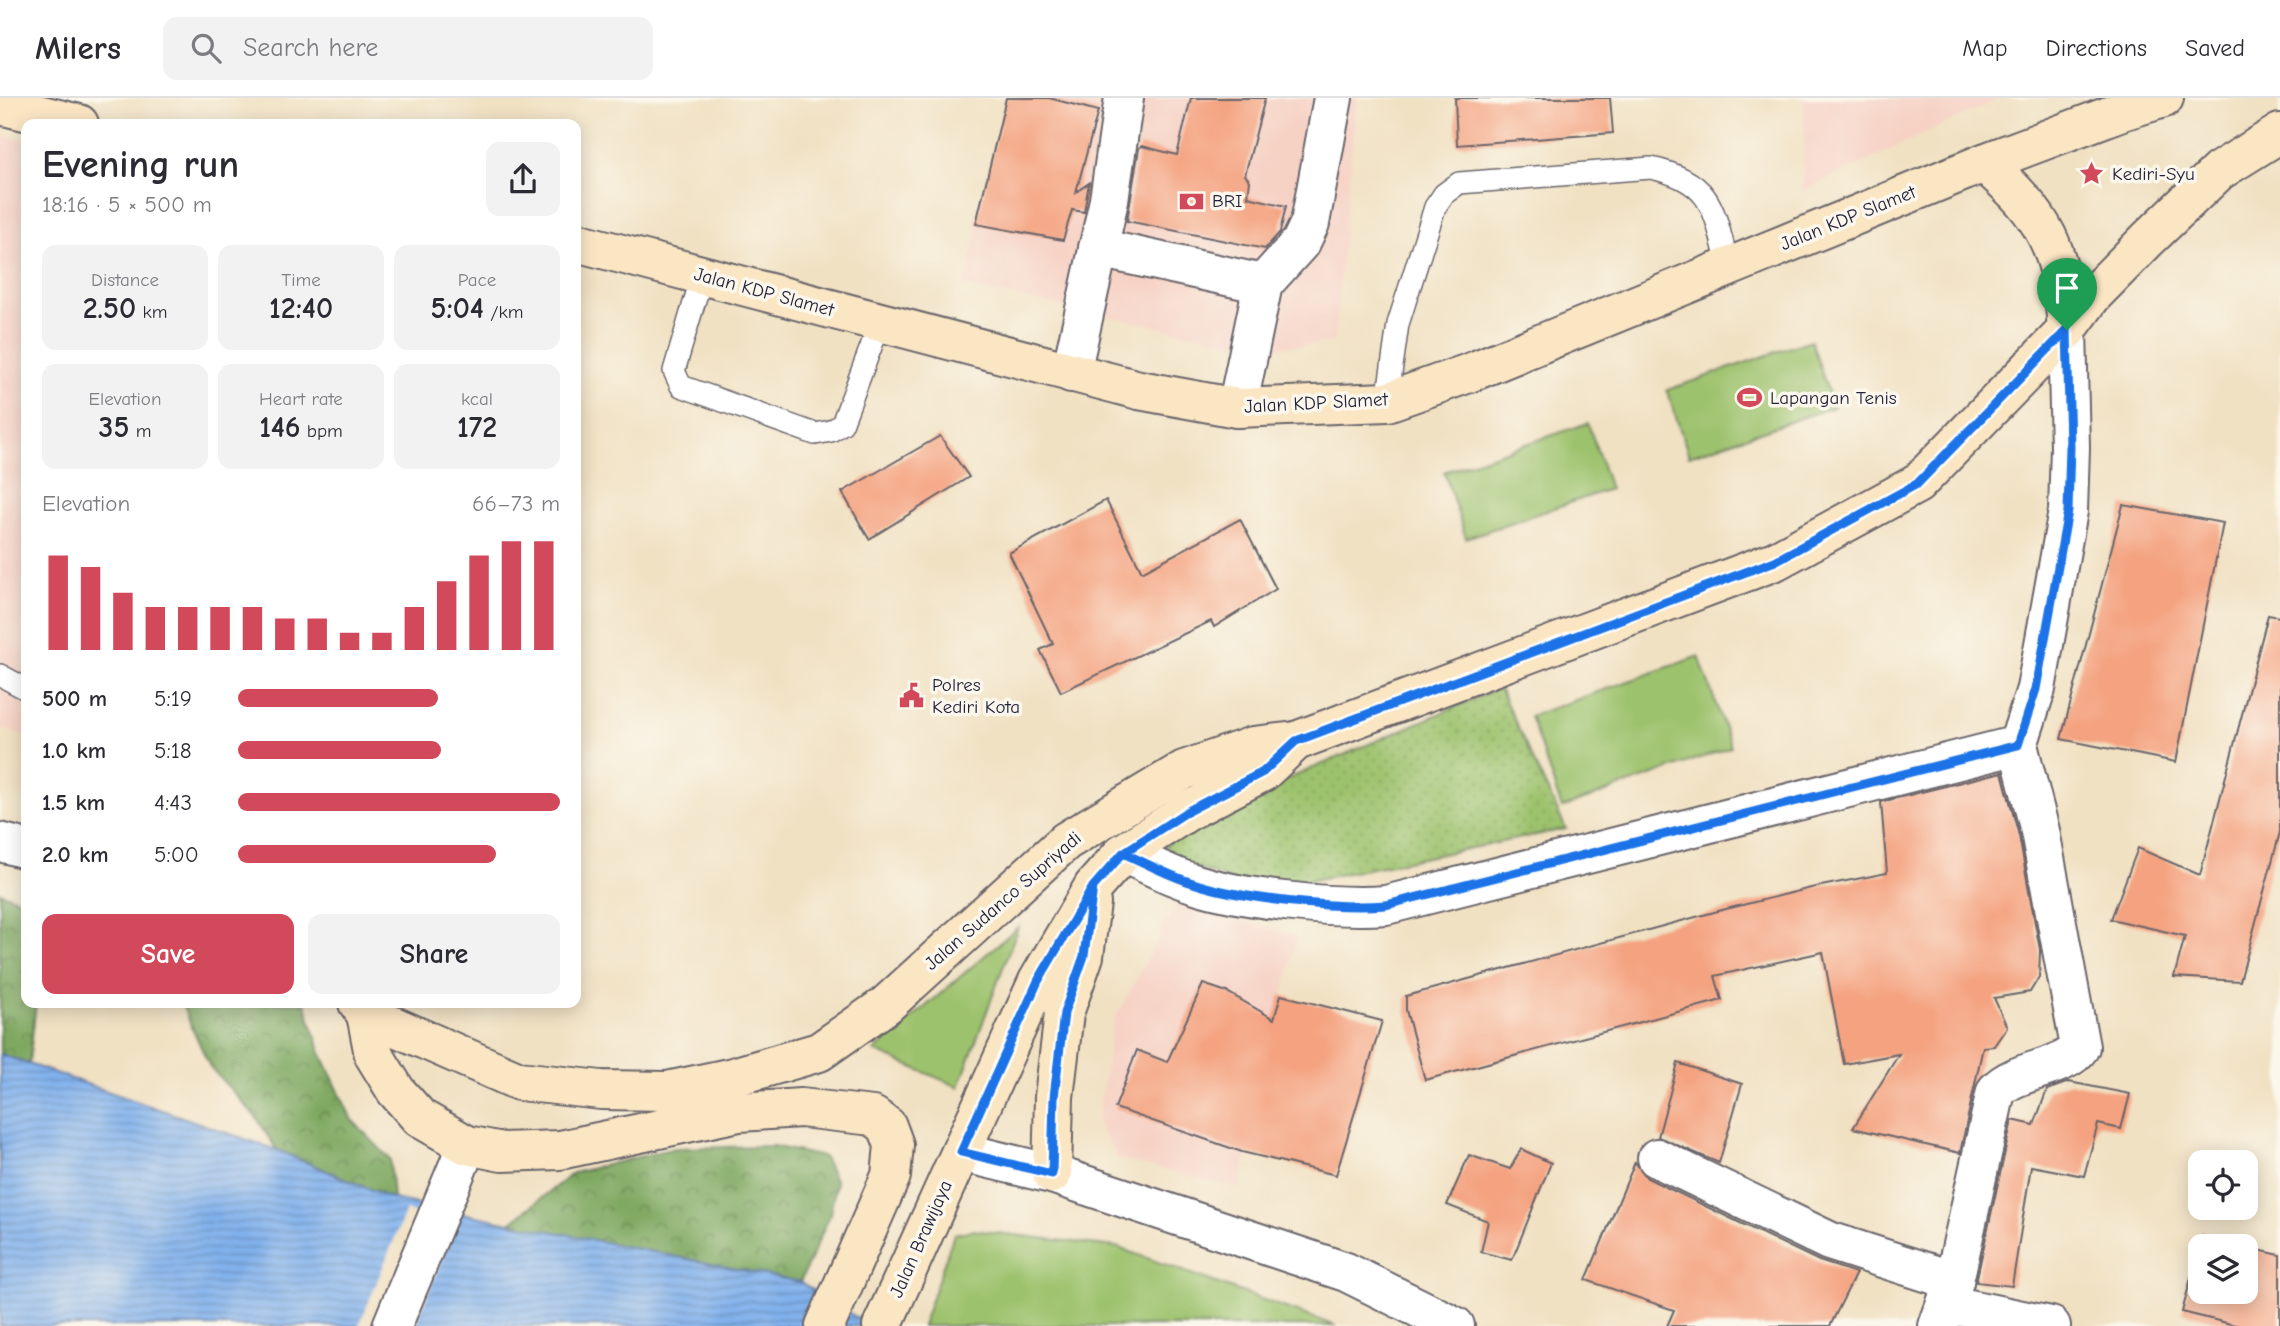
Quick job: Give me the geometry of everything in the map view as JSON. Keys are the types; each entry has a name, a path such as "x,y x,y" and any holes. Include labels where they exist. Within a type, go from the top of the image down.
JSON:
{"main road":[{"name":"Jalan KDP Slamet","path":"581,246 1139,390 1237,408 1387,402 1469,373 1728,265 1984,163 2121,104 2164,98"},
{"path":"0,106 57,119"},
{"name":"Jalan Sudanco Supriyadi","path":"362,1008 519,1081 601,1090 667,1091 745,1074 819,1052 886,1006 1066,841 1184,771 1253,746 1296,741 1787,554 1917,484 2067,330 2092,296 2148,239 2219,171 2280,133"},
{"path":"1984,163 2009,185 2042,223 2057,254 2065,290 2067,330"},
{"name":"Jalan Brawijaya","path":"882,1326 1038,981 1093,887 1123,853 1188,811 1263,772 1296,741"},
{"path":"1052,1174 1054,1097 1064,1013 1084,956 1093,887"},
{"path":"362,1008 374,1055 396,1091 421,1118 467,1145 502,1153 560,1150 739,1112 801,1108 873,1116 887,1126 894,1145 891,1176 825,1326"}],"street":[{"path":"1071,373 1109,200 1124,98"},
{"path":"1237,408 1263,284 1301,242 1310,223 1333,98"},
{"path":"1098,248 1263,284"},
{"path":"1946,1304 1996,1091 2011,1079 2072,1056 2080,1047 2040,831 2018,745 2036,689 2068,511 2070,447 2067,330"},
{"path":"1123,853 1193,883 1247,894 1357,908 1386,905 2018,745"},
{"path":"0,842 21,848"},
{"path":"392,1326 467,1145"},
{"path":"961,1152 1052,1174 1346,1272 1454,1326"},
{"path":"1657,1158 1829,1241 1946,1304 2051,1326"}],"lane":[{"path":"1387,402 1398,324 1435,207 1444,194 1459,183 1651,168 1678,174 1699,186 1715,216 1728,265"},
{"path":"702,275 674,371 681,386 815,434 831,431 842,424 880,323"},
{"path":"0,675 21,686"}],"shaded area":[{"path":"1010,98 1357,98 1334,342 1264,349 964,286"},
{"path":"1804,98 2001,98 1803,191"},
{"path":"0,134 21,140 21,734 0,728"},
{"path":"1177,903 1297,936 1239,1188 1119,1159 1097,1123 1113,1022"}],"green space":[{"name":"Lapangan Tenis","path":"1811,340 1833,407 1689,456 1667,390"},
{"path":"1588,423 1610,489 1466,538 1444,472"},
{"path":"1699,656 1731,747 1562,808 1530,716"},
{"path":"1499,688 1566,829 1258,891 1159,853 1188,822"},
{"path":"0,892 21,901 21,1008 35,1008 29,1064 0,1054"},
{"path":"1018,927 959,1087 874,1051"},
{"path":"183,1008 307,1008 321,1053 352,1120 390,1159 393,1199 277,1150 256,1117 210,1067"},
{"path":"773,1146 824,1157 836,1182 830,1215 800,1282 506,1226 573,1173 675,1148"},
{"path":"972,1230 1116,1247 1336,1326 922,1326 954,1234"}],"water":[{"path":"0,1054 277,1150 393,1199 800,1282 870,1326 0,1326"}],"pier":[{"path":"406,1210 454,1229 415,1326 359,1326"}],"building":[{"path":"1006,98 1049,98 1098,111 1076,192 1089,183 1084,212 1072,210 1063,240 976,224"},
{"name":"BRI","path":"1191,98 1265,98 1245,175 1250,181 1248,197 1286,206 1280,232 1265,249 1127,221 1139,148 1142,146 1177,155"},
{"path":"1455,98 1610,98 1613,133 1457,145"},
{"path":"940,436 969,477 869,539 842,492"},
{"path":"1106,500 1142,572 1240,519 1276,589 1214,627 1211,621 1061,692 1040,650 1053,644 1009,553"},
{"path":"2123,505 2223,523 2176,762 2061,739"},
{"path":"2268,615 2280,617 2280,832 2240,981 2174,977 2185,936 2111,919 2138,848 2200,875"},
{"path":"2002,772 2019,836 2040,950 2039,977 2030,992 1994,998 2007,1027 1994,1046 1983,1047 1960,1153 1853,1128 1899,1054 1844,1064 1823,952 1715,976 1722,1000 1425,1080 1406,1010 1406,996 1718,911 1887,873 1881,802"},
{"path":"1203,984 1227,992 1274,1019 1281,995 1382,1021 1336,1175 1242,1152 1115,1108 1137,1050 1167,1062"},
{"path":"1678,1063 1742,1084 1719,1163 1658,1137"},
{"path":"2069,1082 2130,1094 2121,1129 2098,1124 2084,1176 2031,1166 2012,1286 1976,1282 2012,1120 2034,1125 2047,1090"},
{"path":"1521,1149 1551,1163 1512,1260 1481,1252 1488,1221 1447,1205 1469,1155 1510,1169"},
{"path":"1635,1162 1647,1178 1819,1261 1856,1273 1830,1326 1667,1326 1674,1310 1586,1280"},
{"path":"2258,1250 2280,1255 2280,1326 2239,1326 2182,1312 2188,1289 2188,1304 2258,1304"}],"place":[{"name":"Kediri-Syu","path":"2092,174"},
{"name":"BRI","path":"1192,201"},
{"name":"Lapangan Tenis","path":"1750,398"},
{"name":"Polres Kediri Kota","path":"912,696"}],"route":[{"path":"2067,330 1917,484 1775,561 1296,741 1263,772 1188,811 1123,853 1093,887 1038,981 961,1152 1052,1174 1054,1097 1064,1013 1084,956 1093,887 1123,853 1193,883 1247,894 1357,908 1386,905 2018,745 2036,689 2068,511 2070,447 2067,330"}]}
